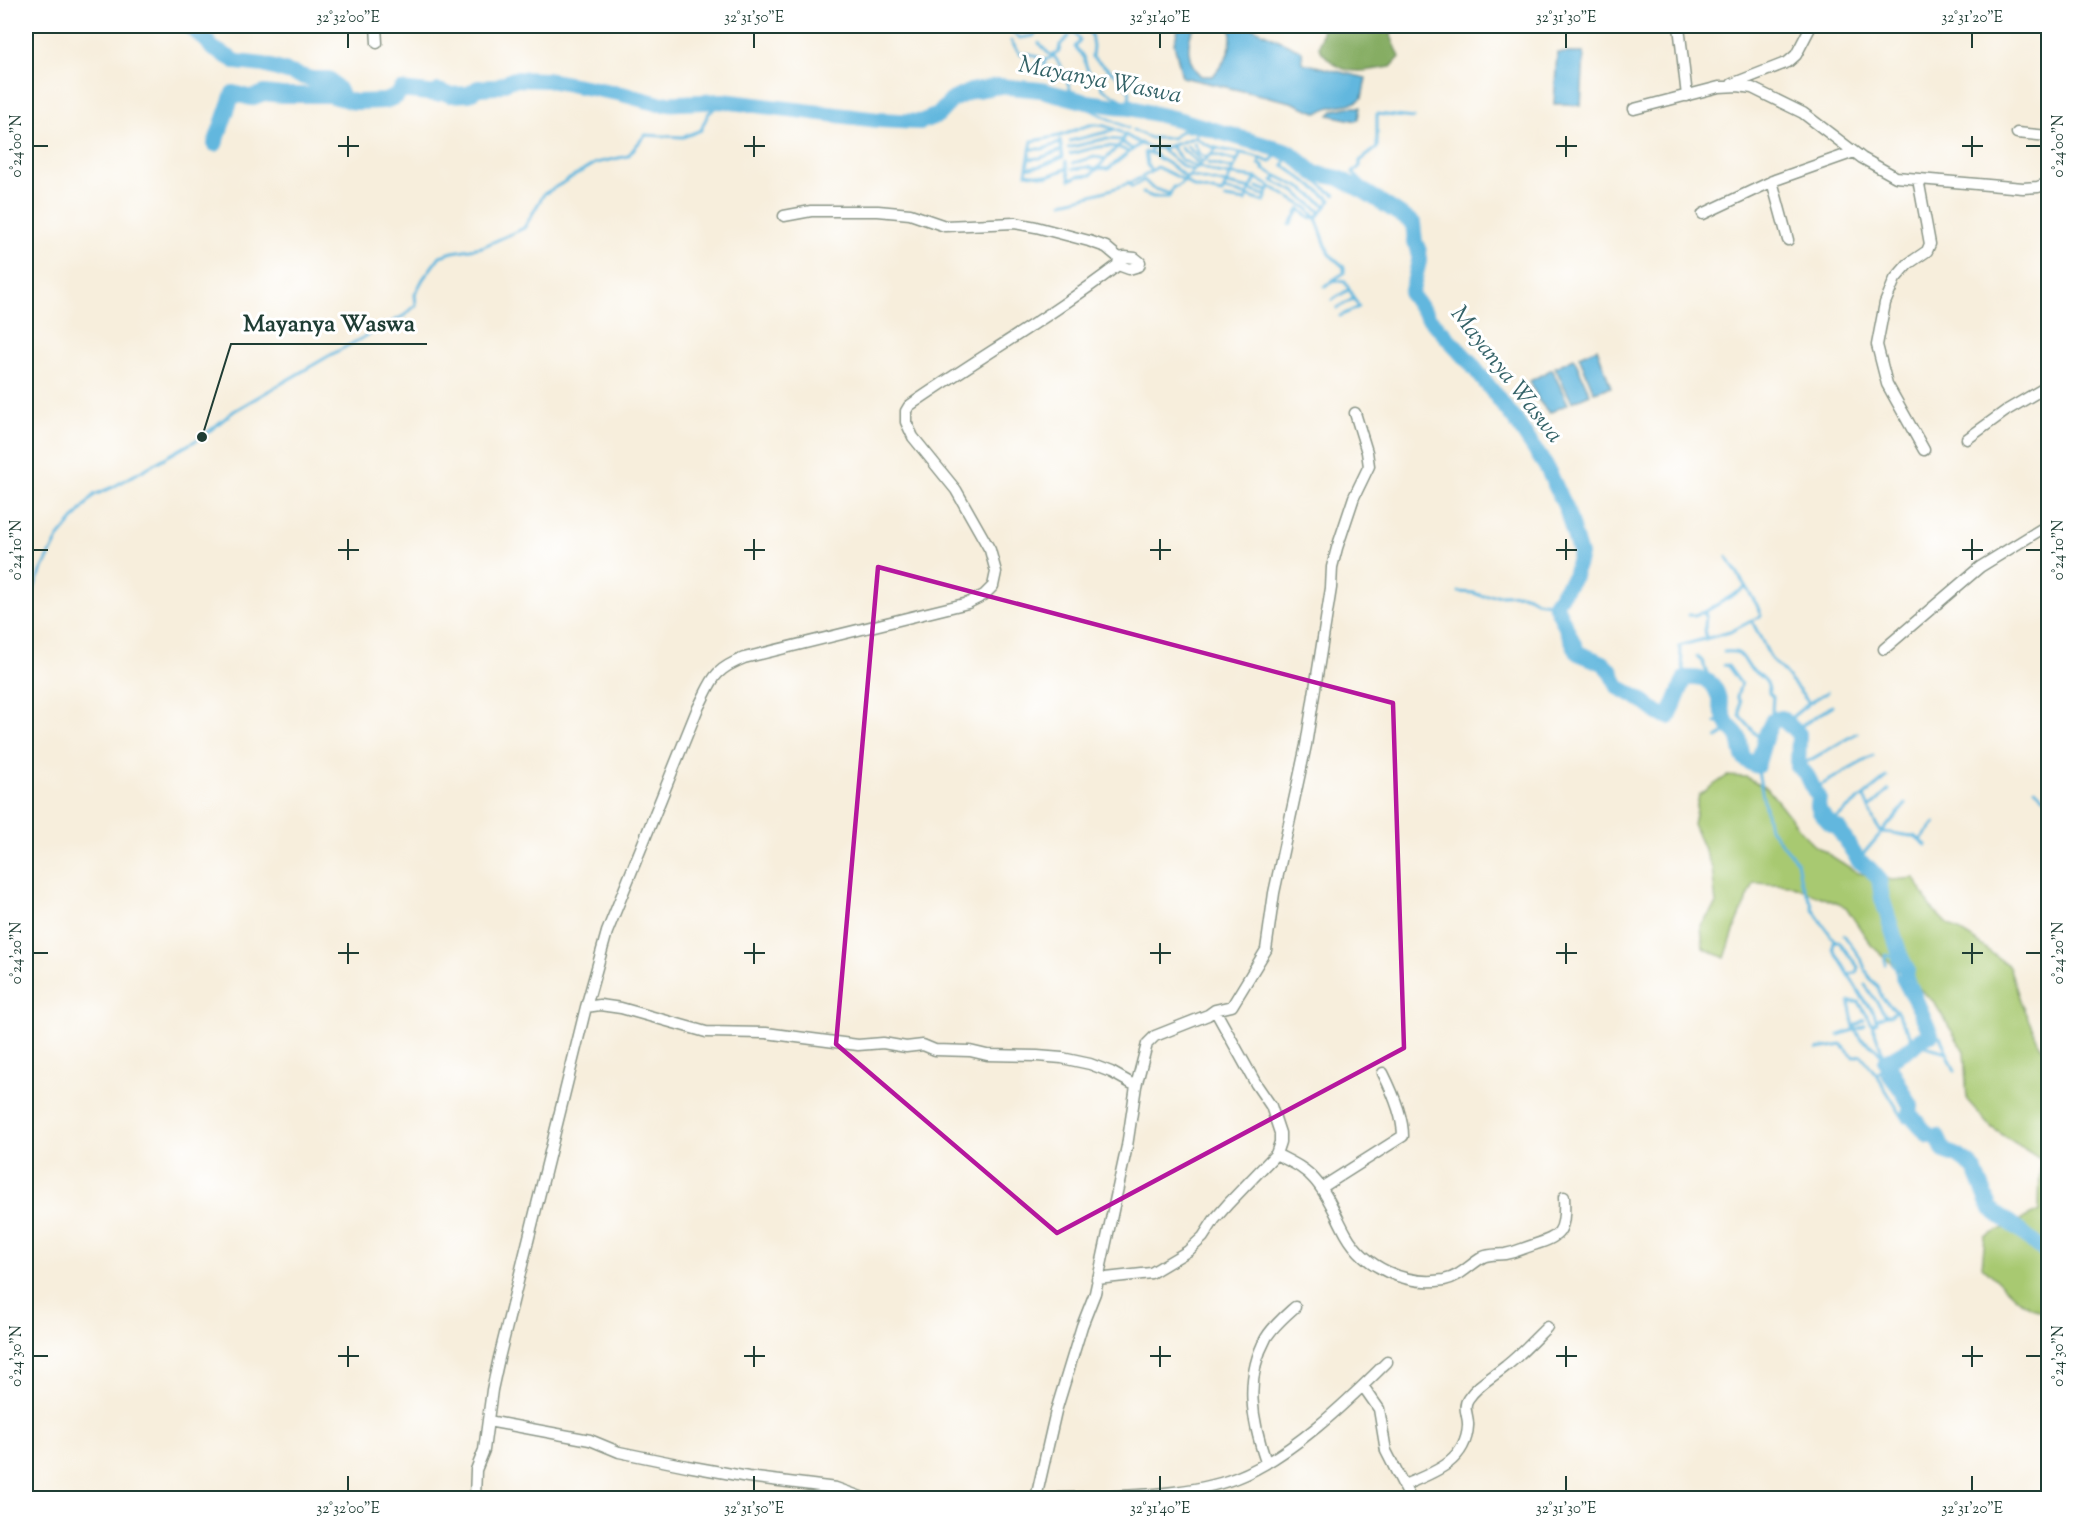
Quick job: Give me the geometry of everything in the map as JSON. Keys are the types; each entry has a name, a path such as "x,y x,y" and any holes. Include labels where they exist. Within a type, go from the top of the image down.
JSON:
{"street":[{"path":"376,26 377,43"},
{"path":"1678,26 1687,96"},
{"path":"1634,109 1729,85 1788,62 1796,55 1811,26"},
{"path":"1729,85 1752,88 1803,112 1854,152 1893,176 2023,188 2038,187 2049,183"},
{"path":"2018,133 2049,136"},
{"path":"1704,214 1772,181 1854,152"},
{"path":"1918,179 1930,244 1927,251 1908,264 1895,279 1885,303 1877,345 1887,384 1924,450"},
{"path":"1772,181 1788,240"},
{"path":"475,1498 476,1470 484,1450 499,1358 586,1007 607,932 697,710 720,669 744,658 943,610 978,599 989,591 993,586 996,572 990,550 956,490 913,438 906,422 906,411 909,406 1029,327 1118,262 1106,247 1036,226 1015,223 945,226 910,214 878,211 811,211 784,216"},
{"path":"1967,439 2007,410 2049,386"},
{"path":"1036,1498 1056,1411 1082,1326 1095,1293 1124,1164 1136,1086 1147,1044 1155,1036 1208,1015 1215,1010 1232,1006 1266,950 1274,893 1306,745 1331,588 1332,567 1354,497 1369,466 1355,412"},
{"path":"1884,649 1980,567 2049,525"},
{"path":"586,1007 600,1005 621,1008 706,1032 766,1033 858,1045 883,1043 906,1047 923,1045 935,1050 1062,1059 1090,1064 1111,1072 1136,1086"},
{"path":"1097,1280 1151,1273 1188,1251 1203,1237 1228,1204 1276,1154 1280,1133 1271,1106 1256,1084 1215,1010"},
{"path":"1321,1188 1403,1136 1402,1123 1383,1073"},
{"path":"1276,1154 1305,1170 1321,1188 1347,1236 1364,1255 1387,1272 1414,1281 1446,1280 1461,1274 1484,1256 1514,1252 1552,1238 1562,1228 1565,1217 1564,1197"},
{"path":"1266,1462 1252,1408 1252,1380 1258,1355 1267,1337 1294,1307"},
{"path":"1404,1485 1442,1469 1453,1460 1462,1450 1467,1437 1468,1419 1465,1405 1471,1395 1480,1384 1506,1366 1547,1327"},
{"path":"1059,1498 1141,1494 1213,1485 1235,1478 1266,1462 1311,1431 1387,1362"},
{"path":"1363,1386 1379,1409 1386,1450 1410,1498"},
{"path":"488,1421 590,1440 619,1452 687,1466 748,1477 836,1488 864,1498"}],"highlighted area":[{"path":"878,567 1393,703 1404,1048 1057,1233 836,1044"}],"green space":[{"path":"1323,26 1394,26 1391,36 1400,57 1391,67 1360,71 1343,69 1327,58 1319,48"},
{"path":"1727,776 1746,777 1768,789 1811,843 1858,873 1892,880 1915,878 1929,905 1945,922 2009,966 2021,1003 2039,1043 2048,1054 2048,1320 2041,1312 2017,1299 1982,1266 1985,1237 2039,1211 2040,1159 1992,1128 1967,1100 1964,1051 1934,1002 1871,945 1846,907 1791,885 1754,883 1725,958 1703,948 1701,926 1716,904 1712,868 1693,824 1699,795"}],"water":[{"path":"1179,26 1195,26 1190,39 1189,52 1196,71 1201,76 1213,76 1226,59 1231,41 1230,26 1249,26 1302,51 1303,63 1366,78 1362,98 1353,103 1329,107 1318,113 1291,102 1182,77 1174,43"},
{"path":"1557,53 1584,53 1581,106 1554,104"},
{"path":"1360,107 1356,121 1329,115 1334,110"},
{"path":"1597,348 1611,387 1594,392 1579,356"},
{"path":"1574,358 1590,394 1572,402 1555,367"},
{"path":"1552,369 1568,404 1549,413 1539,401 1530,381"}],"waterway":[{"name":"Mayanya Waswa","path":"189,26 212,48 237,62 264,65 311,79 329,79 342,98"},
{"path":"1013,33 1020,38 1033,36 1043,26"},
{"path":"1057,26 1075,33 1080,41 1075,47 1083,56 1089,73 1098,77 1103,89 1129,104 1130,108"},
{"path":"1081,26 1091,34 1092,57 1119,77 1130,92 1129,99 1156,110"},
{"path":"1052,55 1059,51 1060,45 1069,36"},
{"path":"1011,41 1020,54 1030,54 1045,60"},
{"path":"1039,43 1053,56"},
{"path":"1043,71 1045,60 1054,56 1062,68 1074,99"},
{"name":"Mayanya Waswa","path":"215,144 233,93 251,98 264,93 329,95 355,102 385,101 397,96 401,90 437,94 439,91 450,95 469,94 478,88 495,87 514,79 548,80 622,94 659,104 723,101 878,120 920,122 938,115 952,100 971,91 999,86 1041,90 1087,102 1130,108 1177,119 1291,153 1314,173 1339,178 1367,193 1413,223 1419,261 1411,295 1468,360 1516,421 1547,468 1566,508 1580,555 1574,576 1555,604 1578,653 1603,663 1611,671 1618,687 1640,699 1658,713 1669,717 1685,678 1707,681 1716,690 1727,723 1737,734 1744,758 1751,764 1757,766 1773,720 1781,718 1799,734 1798,767 1806,774 1819,797 1820,812 1838,828 1858,860 1879,879 1882,898 1907,970 1906,977 1931,1035 1922,1038 1912,1047 1886,1062 1911,1106 1910,1114 1929,1136 1937,1136 1944,1151 1958,1156 1976,1172 1991,1209 2048,1252"},
{"name":"Mayanya Waswa","path":"26,616 36,582 58,538 94,495 113,487 202,437 234,411 405,315 416,305 415,294 440,256 482,247 524,228 544,194 596,163 628,156 645,135 683,137 701,130 708,114 723,101"},
{"path":"1087,102 1087,108 1128,128"},
{"path":"1367,193 1366,186 1353,173 1360,166 1360,161 1377,148 1377,114 1414,118"},
{"path":"1068,168 1048,176 1026,173 1032,141 1063,135 1090,125 1100,125 1118,131 1140,144 1160,148 1195,137 1198,125"},
{"path":"1070,141 1115,130"},
{"path":"1133,130 1150,138 1173,138 1181,131 1196,131"},
{"path":"1066,161 1070,180 1079,176 1091,175 1122,142 1125,134"},
{"path":"1195,137 1214,148 1270,162 1275,156 1287,159 1283,165 1331,200 1326,206"},
{"path":"1068,148 1104,139 1123,140"},
{"path":"1027,168 1041,166 1063,157 1060,140"},
{"path":"1122,142 1132,149"},
{"path":"1030,149 1043,149 1060,143"},
{"path":"1098,168 1108,169 1141,143"},
{"path":"1194,143 1199,154 1207,158"},
{"path":"1070,154 1107,146 1121,148 1128,152"},
{"path":"1171,146 1182,160 1196,167"},
{"path":"1187,146 1202,162"},
{"path":"1151,148 1150,154 1145,152 1147,165 1152,171"},
{"path":"1160,148 1184,167 1193,170"},
{"path":"1181,148 1199,164"},
{"path":"1063,202 1125,184 1157,167 1184,180 1217,148"},
{"path":"1029,159 1040,158 1062,150"},
{"path":"1143,193 1153,197 1169,197 1173,187 1177,187 1184,180 1194,187 1222,193 1241,153"},
{"path":"1150,154 1155,154 1187,178"},
{"path":"1211,154 1237,161"},
{"path":"1073,163 1095,157 1106,159"},
{"path":"1260,158 1259,164 1263,166 1263,169 1277,176 1273,181 1294,191 1321,212 1316,218 1308,217 1300,209 1290,225"},
{"path":"1287,159 1335,195"},
{"path":"1208,163 1234,169"},
{"path":"1198,166 1217,173 1256,178 1307,208 1316,218 1329,254 1344,267 1344,273 1325,287"},
{"path":"1073,169 1088,167 1097,170"},
{"path":"1189,176 1251,189"},
{"path":"1277,176 1303,189 1326,206 1321,212"},
{"path":"1256,178 1247,196 1264,202 1270,187"},
{"path":"1128,182 1132,187 1144,180 1152,188 1170,194"},
{"path":"1257,187 1268,191"},
{"path":"1224,190 1247,196 1246,201 1225,198"},
{"path":"1252,191 1267,196"},
{"path":"1333,280 1345,282 1359,307 1340,316"},
{"path":"1332,300 1348,290"},
{"path":"1337,308 1353,299"},
{"path":"1690,678 1684,670 1679,646 1730,632 1761,616 1757,605 1727,557"},
{"path":"1703,613 1745,588"},
{"path":"1459,592 1482,596 1521,594 1536,601 1555,604"},
{"path":"1689,615 1701,612 1706,615 1706,639"},
{"path":"1752,621 1771,659 1809,703 1786,722"},
{"path":"1724,652 1740,654 1750,668 1766,681 1769,693 1773,697 1772,711 1777,719"},
{"path":"1697,656 1702,661 1712,684"},
{"path":"1724,665 1728,666 1741,684 1737,696 1740,702 1740,716 1764,743"},
{"path":"1809,703 1827,692"},
{"path":"1795,730 1832,706"},
{"path":"1716,722 1726,719"},
{"path":"1717,738 1725,733 1736,733"},
{"path":"1798,767 1857,733"},
{"path":"1812,790 1873,756"},
{"path":"1757,766 1769,828 1797,861 1801,882 1813,910 1834,940 1833,948 1874,1013 1877,1022 1872,1024 1886,1062"},
{"path":"1830,823 1887,777"},
{"path":"2035,789 2048,801"},
{"path":"1869,809 1889,790"},
{"path":"1864,797 1881,832 1915,836 1926,845"},
{"path":"1858,860 1906,804"},
{"path":"1921,840 1935,823"},
{"path":"1844,935 1861,959 1870,979 1878,986 1882,998 1897,1012 1912,1039 1905,1046 1908,1049"},
{"path":"1834,940 1839,942 1858,967 1856,973 1850,974"},
{"path":"1885,964 1885,955 1902,959"},
{"path":"1892,956 1897,980 1924,1031 1912,1039 1921,1045 1947,1052 1955,1071"},
{"path":"1865,985 1886,1015 1877,1019"},
{"path":"1872,1024 1859,1002 1849,1002 1854,1027 1860,1038 1876,1049 1885,1060"},
{"path":"1886,1015 1891,1015 1896,1010"},
{"path":"1854,1027 1864,1020"},
{"path":"1839,1035 1865,1025"},
{"path":"1931,1035 1940,1037 1947,1052"},
{"path":"1818,1049 1842,1045 1853,1057 1861,1055 1876,1074"},
{"path":"1893,1058 1916,1102 1911,1106"},
{"path":"1888,1067 1876,1074 1905,1121 1913,1117"},
{"path":"1880,1072 1898,1096 1907,1113 1910,1114"}],"place":[{"name":"Mayanya Waswa","path":"202,437"}]}
